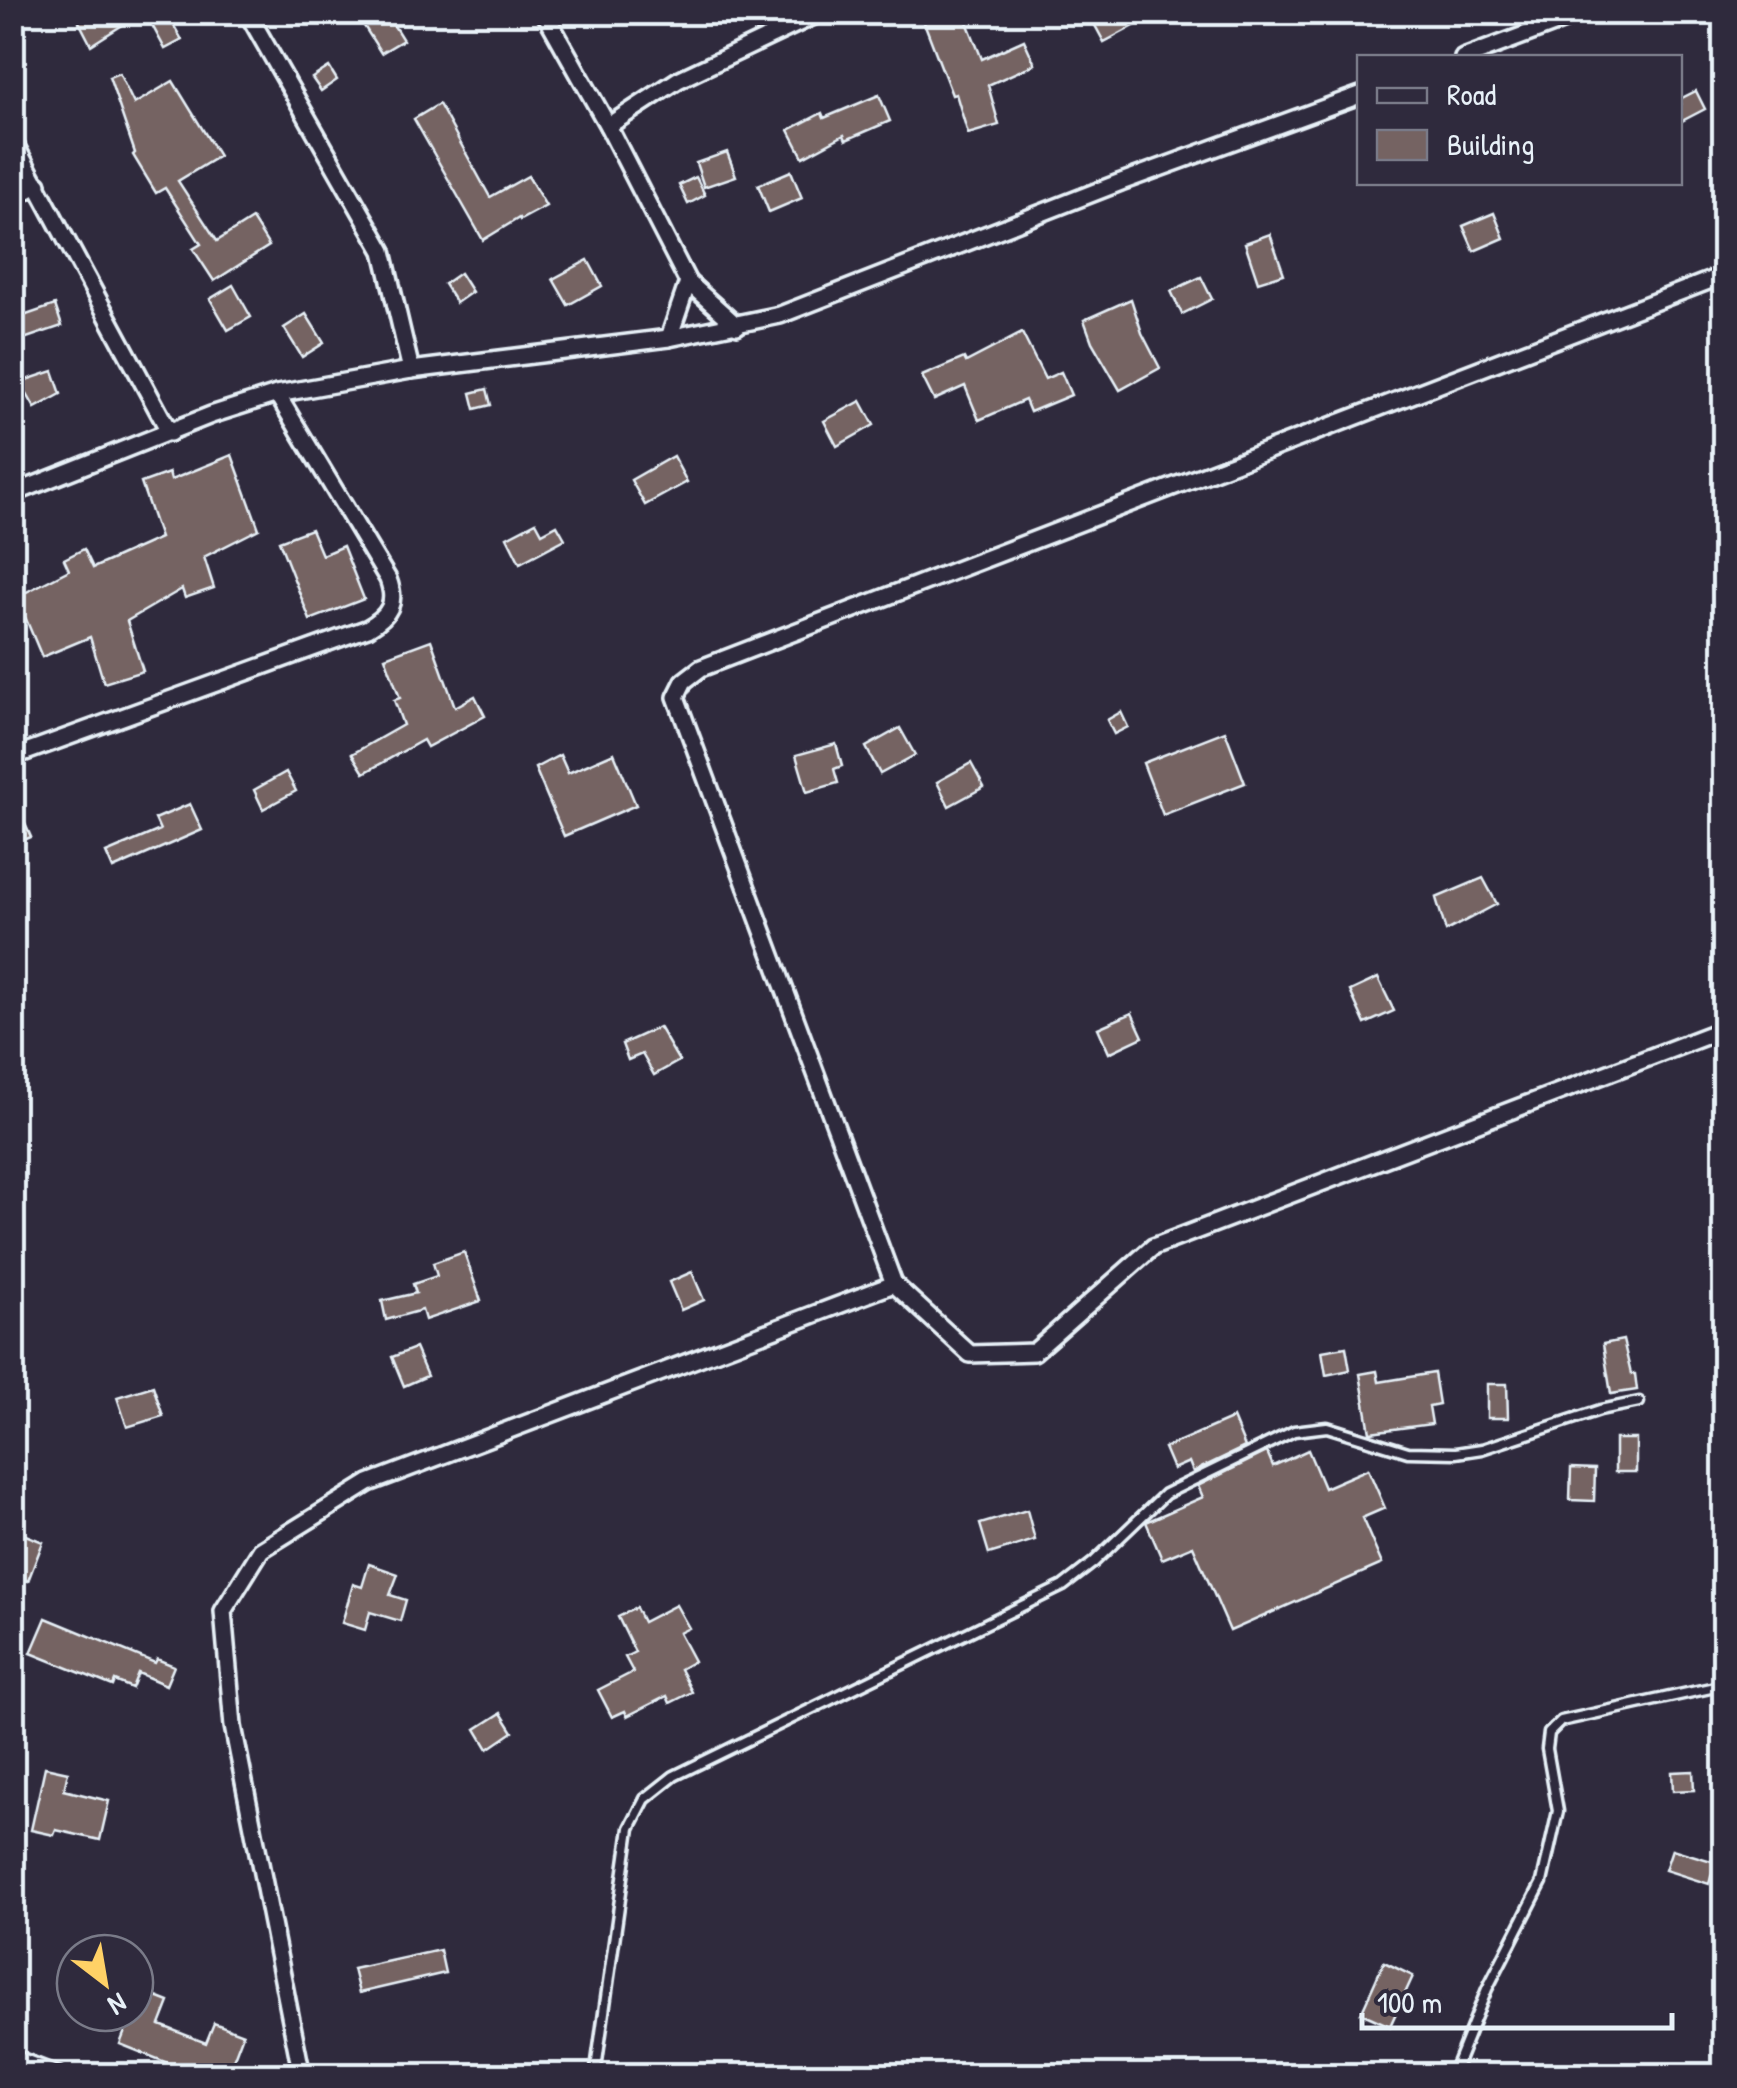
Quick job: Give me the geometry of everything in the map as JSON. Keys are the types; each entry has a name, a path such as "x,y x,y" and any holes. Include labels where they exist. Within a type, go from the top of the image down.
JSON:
{"street":[{"path":"247,12 383,251 410,370"},
{"path":"544,12 688,282 737,326"},
{"path":"608,126 678,80 822,12"},
{"path":"1471,55 1586,12"},
{"path":"12,494 277,394 410,370 668,338 737,326 800,308 1120,182 1357,96"},
{"path":"12,138 170,433"},
{"path":"12,198 38,184"},
{"path":"1724,275 701,668 684,681 676,698 894,1284 970,1354 1034,1352 1154,1247 1724,1029"},
{"path":"668,338 688,282"},
{"path":"12,757 384,619 394,594 388,579 277,394"},
{"path":"302,2076 234,1726 223,1611 261,1550 368,1483 894,1284"},
{"path":"12,2058 58,2076"}],"lane":[{"path":"595,2076 630,1828 644,1799 674,1776 1063,1586 1165,1494 1294,1431 1327,1427 1408,1452 1456,1453 1639,1402"},
{"path":"1452,2076 1488,1988 1542,1882 1558,1811 1547,1749 1549,1733 1561,1721 1724,1684"}],"building":[{"path":"74,12 143,12 91,45"},
{"path":"145,12 166,12 182,40 165,49"},
{"path":"920,12 963,12 982,59 1024,40 1035,64 988,85 999,125 968,134 956,94 952,95"},
{"path":"1101,12 1129,12 1136,25 1104,42 1091,18"},
{"path":"386,13 403,40 381,53 364,26"},
{"path":"329,67 337,80 321,91 312,78"},
{"path":"119,73 134,104 173,81 219,156 178,181 217,241 252,219 269,246 214,281 193,249 201,244 165,188 156,193 133,155 109,77"},
{"path":"1696,91 1705,109 1682,121 1682,98"},
{"path":"879,95 890,121 846,140 844,135 803,157 789,130 822,113 824,118"},
{"path":"439,104 490,197 528,176 546,206 483,240 414,119"},
{"path":"727,152 736,176 704,187 696,163"},
{"path":"791,171 802,198 769,212 758,185"},
{"path":"696,177 705,195 688,204 679,185"},
{"path":"1494,213 1504,238 1474,251 1463,226"},
{"path":"1270,234 1284,274 1258,282 1245,243"},
{"path":"588,260 602,286 568,305 553,279"},
{"path":"460,273 472,292 456,303 444,284"},
{"path":"1201,277 1212,299 1182,314 1171,291"},
{"path":"233,285 251,317 228,330 210,299"},
{"path":"1131,299 1142,333 1160,368 1120,390 1084,320"},
{"path":"55,305 62,326 12,343 12,320"},
{"path":"306,314 324,343 302,357 284,328"},
{"path":"1022,333 1045,379 1061,372 1071,395 1030,412 1025,400 979,420 965,386 934,400 922,376 964,358 966,362"},
{"path":"53,371 61,394 35,408 20,382"},
{"path":"487,389 491,405 475,409 471,393"},
{"path":"861,401 874,425 837,446 824,421"},
{"path":"232,455 259,529 204,557 214,588 185,598 182,589 127,621 143,671 104,683 90,637 42,657 13,599 69,570 64,559 84,549 93,568 160,538 141,483 169,473 171,480"},
{"path":"673,456 687,482 645,505 631,480"},
{"path":"536,522 542,533 557,525 565,539 520,563 507,537"},
{"path":"311,529 322,555 343,546 364,599 310,620 279,541"},
{"path":"431,640 455,707 475,696 485,716 427,747 423,740 364,773 352,754 403,725 394,700 400,698 385,657"},
{"path":"1121,712 1128,727 1114,734 1107,720"},
{"path":"900,728 915,755 880,774 866,747"},
{"path":"1225,731 1245,783 1163,815 1143,763"},
{"path":"836,744 842,766 834,769 838,783 807,792 796,755"},
{"path":"614,753 636,805 564,836 535,768 560,755 568,773"},
{"path":"971,763 984,787 949,806 937,782"},
{"path":"286,772 296,791 263,809 254,790"},
{"path":"12,795 31,837 12,845"},
{"path":"190,804 202,830 113,869 106,853 160,830 155,819"},
{"path":"1483,878 1497,904 1446,931 1436,898"},
{"path":"1378,978 1394,1011 1365,1024 1350,991"},
{"path":"1132,1013 1143,1037 1109,1053 1098,1028"},
{"path":"659,1027 679,1061 654,1075 642,1054 628,1060 622,1044"},
{"path":"464,1252 481,1301 425,1320 422,1310 386,1320 382,1301 416,1293 413,1284 437,1276 433,1263"},
{"path":"692,1272 704,1300 681,1310 669,1282"},
{"path":"1623,1340 1637,1390 1611,1394 1603,1344"},
{"path":"1346,1347 1350,1370 1326,1375 1322,1351"},
{"path":"415,1348 427,1376 404,1386 392,1357"},
{"path":"1377,1371 1379,1382 1434,1373 1439,1404 1429,1406 1432,1424 1370,1432 1360,1374"},
{"path":"1487,1384 1507,1384 1508,1418 1487,1418"},
{"path":"153,1386 163,1416 127,1427 117,1397"},
{"path":"1233,1418 1245,1447 1193,1472 1189,1462 1173,1469 1164,1448"},
{"path":"1615,1439 1636,1439 1636,1472 1615,1472"},
{"path":"1308,1450 1324,1488 1368,1469 1385,1508 1362,1518 1382,1564 1230,1631 1193,1546 1162,1559 1146,1522 1203,1497 1198,1486 1267,1452 1273,1466"},
{"path":"1571,1468 1595,1469 1594,1501 1570,1500"},
{"path":"1027,1510 1035,1540 989,1554 980,1524"},
{"path":"18,1532 43,1542 28,1581 12,1575 12,1545"},
{"path":"369,1564 398,1574 390,1595 406,1600 400,1621 370,1612 365,1630 342,1623 353,1584 362,1587"},
{"path":"676,1605 689,1628 679,1633 694,1661 680,1669 692,1692 670,1703 667,1696 627,1716 625,1711 612,1717 598,1690 633,1672 625,1657 635,1652 618,1617 636,1608 643,1622"},
{"path":"46,1618 155,1663 157,1659 174,1666 166,1685 138,1673 132,1688 115,1681 113,1686 31,1653"},
{"path":"501,1713 513,1732 488,1749 476,1729"},
{"path":"45,1767 68,1772 64,1790 109,1801 100,1840 56,1830 54,1835 31,1830"},
{"path":"1693,1771 1694,1790 1673,1791 1672,1772"},
{"path":"1672,1849 1715,1862 1709,1884 1665,1870"},
{"path":"440,1950 445,1973 359,1993 353,1969"},
{"path":"1384,1962 1413,1976 1390,2026 1361,2013"},
{"path":"155,1996 169,2002 160,2025 206,2043 214,2023 243,2034 227,2076 200,2076 120,2044 124,2033 155,2033"}]}
